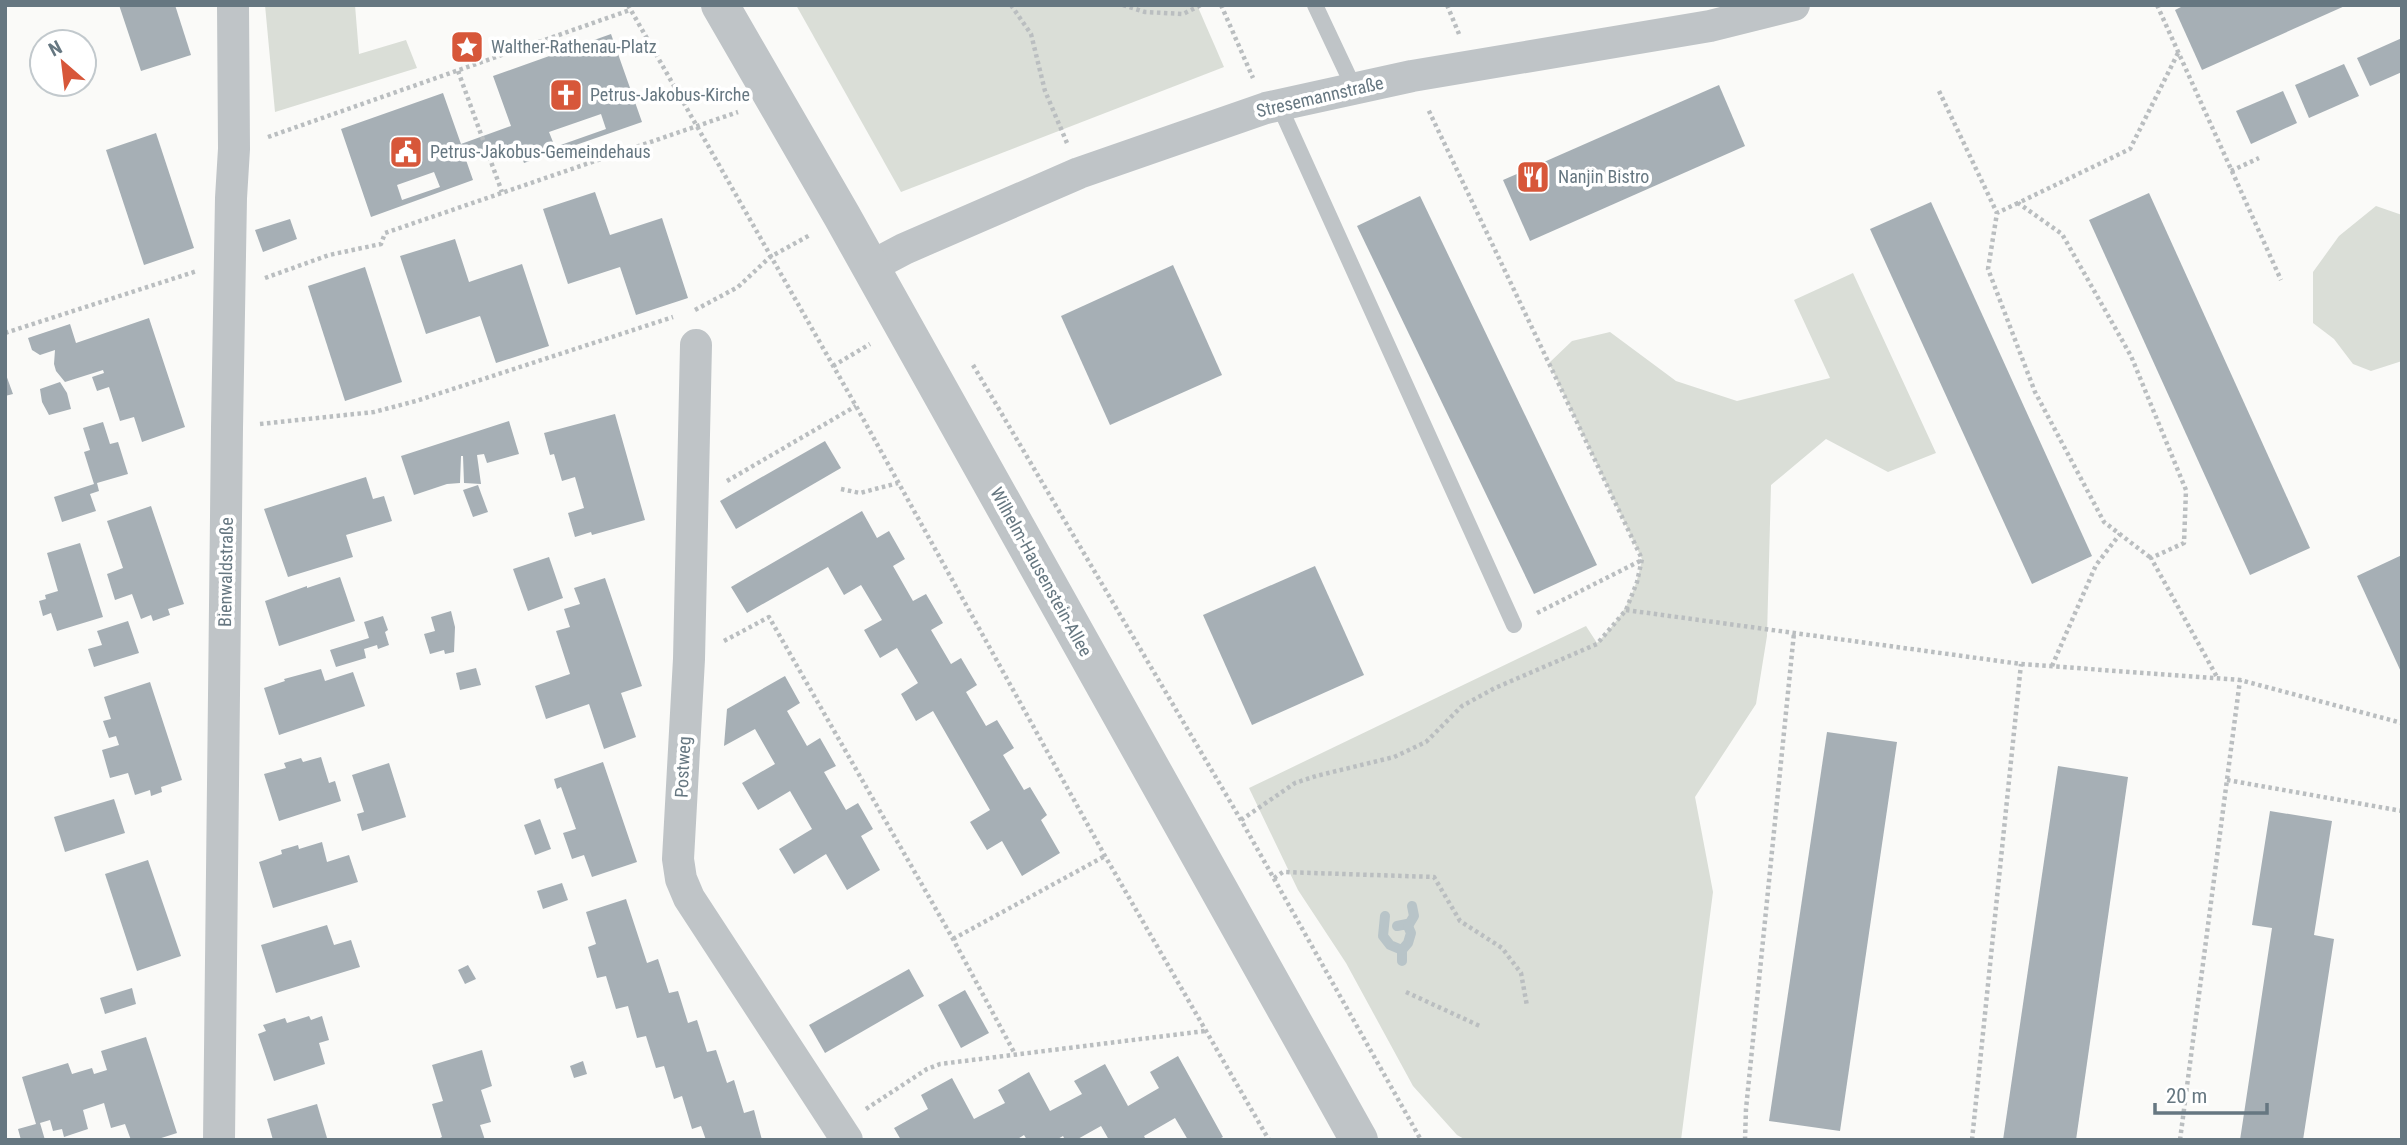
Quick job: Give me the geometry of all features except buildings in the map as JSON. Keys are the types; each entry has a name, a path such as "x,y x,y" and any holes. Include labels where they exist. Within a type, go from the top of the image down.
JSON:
{"street":[{"name":"Bienwaldstraße","path":"219,1140 227,428 234,149 233,5"},
{"name":"Wilhelm-Hausenstein-Allee","path":"720,5 842,216 1359,1140"},
{"name":"Stresemannstraße","path":"870,267 904,249 1079,173 1273,106 1412,76 1710,26 1794,5"},
{"name":"Postweg","path":"696,345 689,659 678,859 681,879 689,898 843,1133"}],"lane":[{"path":"1315,5 1353,88"},
{"path":"1273,106 1514,625"}],"path":[{"path":"1011,5 1031,34 1045,91 1079,173"},
{"path":"1123,5 1145,12 1183,14 1200,5"},
{"path":"1221,5 1273,106"},
{"path":"2157,5 2281,280"},
{"path":"234,149 629,8 856,406 1105,856 1269,1140"},
{"path":"1997,213 2130,149 2178,53"},
{"path":"457,71 502,192"},
{"path":"1241,820 1295,783 1394,757 1426,742 1462,706 1495,688 1597,644 1626,610 1637,582 1642,559 1412,76"},
{"path":"1939,90 1997,213 1988,269 2035,392 2104,522 2151,558 2217,677"},
{"path":"5,333 230,273 256,281 329,255 381,244 385,233 678,132 697,128 774,99"},
{"path":"2231,171 2259,158"},
{"path":"2018,203 2062,234 2131,356 2186,490 2184,542 2151,558"},
{"path":"694,310 738,287 770,257 842,216"},
{"path":"227,428 374,412 681,315"},
{"path":"972,363 1241,820 1421,1140"},
{"path":"693,501 856,406"},
{"path":"841,489 860,493 898,483"},
{"path":"2052,666 2096,565 2120,534"},
{"path":"1514,625 1642,559"},
{"path":"1626,610 2021,664 2240,680 2402,723"},
{"path":"689,659 769,617 953,939 1014,1054"},
{"path":"1745,1140 1794,633"},
{"path":"1972,1140 2021,664"},
{"path":"2180,1140 2240,680"},
{"path":"2227,780 2402,811"},
{"path":"953,939 1105,856"},
{"path":"1274,878 1283,873 1434,877 1460,921 1502,948 1521,973 1527,1006"},
{"path":"1406,992 1482,1027"},
{"path":"843,1133 927,1069 940,1064 1205,1031"}],"shaded area":[{"path":"265,5 355,5 359,54 406,40 417,68 275,112"},
{"path":"796,5 1197,5 1224,67 901,192"},
{"path":"2376,206 2402,215 2402,361 2371,371 2353,364 2334,339 2313,323 2313,272 2339,236"},
{"path":"1853,273 1936,453 1888,472 1826,439 1771,485 1767,636 1756,704 1695,797 1713,892 1681,1140 1466,1140 1457,1135 1413,1086 1346,963 1298,890 1249,788 1586,626 1597,643 1621,615 1632,595 1642,559 1549,363 1572,341 1610,332 1676,381 1737,401 1830,378 1794,300"}],"waterway":[{"path":"1408,926 1414,916 1412,906"},
{"path":"1385,916 1383,936 1390,945 1402,950 1402,961"},
{"path":"1397,926 1407,924 1411,933 1402,950"}],"place":[{"name":"Walther-Rathenau-Platz","path":"467,47"},
{"name":"Petrus-Jakobus-Kirche","path":"566,95"},
{"name":"Petrus-Jakobus-Gemeindehaus","path":"406,152"},
{"name":"Nanjin Bistro","path":"1533,177"}]}
